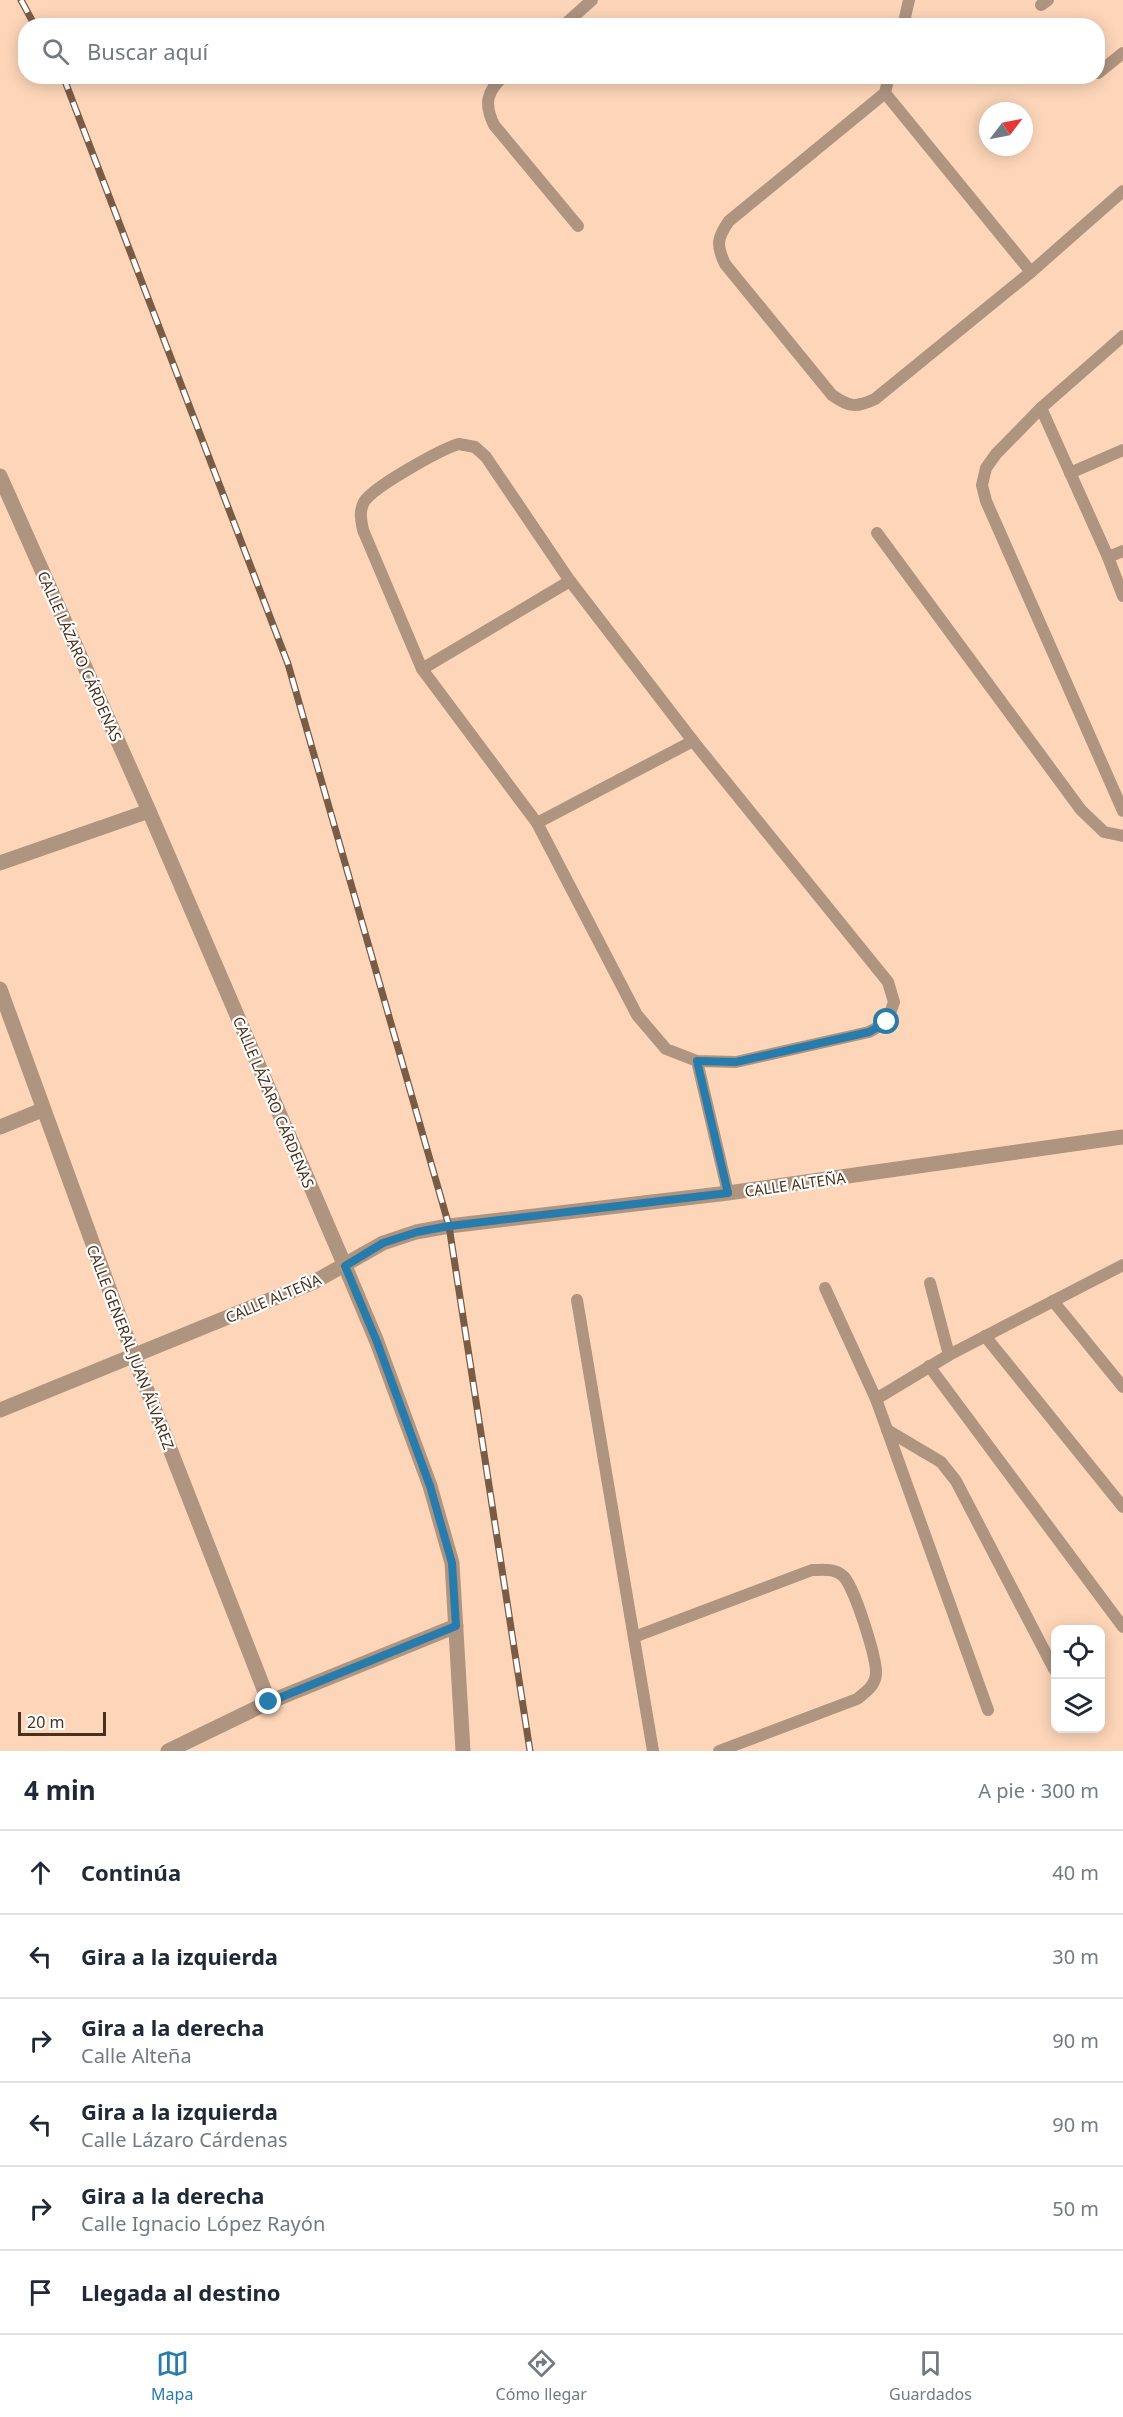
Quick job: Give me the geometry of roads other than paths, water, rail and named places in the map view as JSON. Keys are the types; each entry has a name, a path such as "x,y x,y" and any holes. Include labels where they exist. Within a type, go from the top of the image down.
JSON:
{"street":[{"name":"CALLE LÁZARO CÁRDENAS","path":"0,476 149,811 345,1266 377,1342 430,1486 452,1563 463,1751"},
{"path":"0,863 149,811"},
{"name":"CALLE GENERAL JUAN ÁLVAREZ","path":"0,989 42,1110 134,1357 269,1702"},
{"path":"0,1127 42,1110"},
{"name":"CALLE ALTEÑA","path":"0,1410 314,1282 383,1243 417,1232 449,1226 728,1193 1123,1137"},
{"path":"168,1751 269,1702 456,1626"}],"lane":[{"path":"572,18 592,0"},
{"path":"905,18 909,0"},
{"path":"1105,67 1123,52"},
{"path":"498,84 489,95 488,111 494,125 578,226"},
{"path":"887,84 885,93 729,221 720,234 718,249 725,264 832,395 844,404 861,406 875,399 1032,272 1123,191"},
{"path":"885,93 1032,272"},
{"path":"1123,336 1041,408 986,468 982,485 986,501 1123,811"},
{"path":"1041,408 1108,557 1123,596"},
{"path":"459,444 475,447 486,457 570,581 693,741 888,982 894,1002 887,1022 869,1032 736,1062 697,1061 666,1049 637,1015 537,823 422,669 363,530 360,516 364,502 375,492 444,448 459,444"},
{"path":"1071,473 1123,450"},
{"path":"877,533 1081,810 1104,832 1123,836"},
{"path":"1108,557 1123,550"},
{"path":"422,669 570,581"},
{"path":"537,823 693,741"},
{"path":"697,1061 728,1193"},
{"path":"876,1399 928,1366 1123,1265"},
{"path":"930,1283 949,1355"},
{"path":"825,1288 876,1399 988,1710"},
{"path":"577,1300 653,1751"},
{"path":"1053,1301 1123,1387"},
{"path":"984,1336 1123,1507"},
{"path":"928,1366 1123,1627"},
{"path":"887,1430 941,1462 956,1481 1051,1663"},
{"path":"634,1637 812,1570 828,1569 843,1576 852,1590 875,1661 876,1676 869,1690 857,1699 719,1751"}],"railway":[{"path":"21,0 31,18"},
{"path":"66,84 288,664 449,1226 530,1751"}]}
